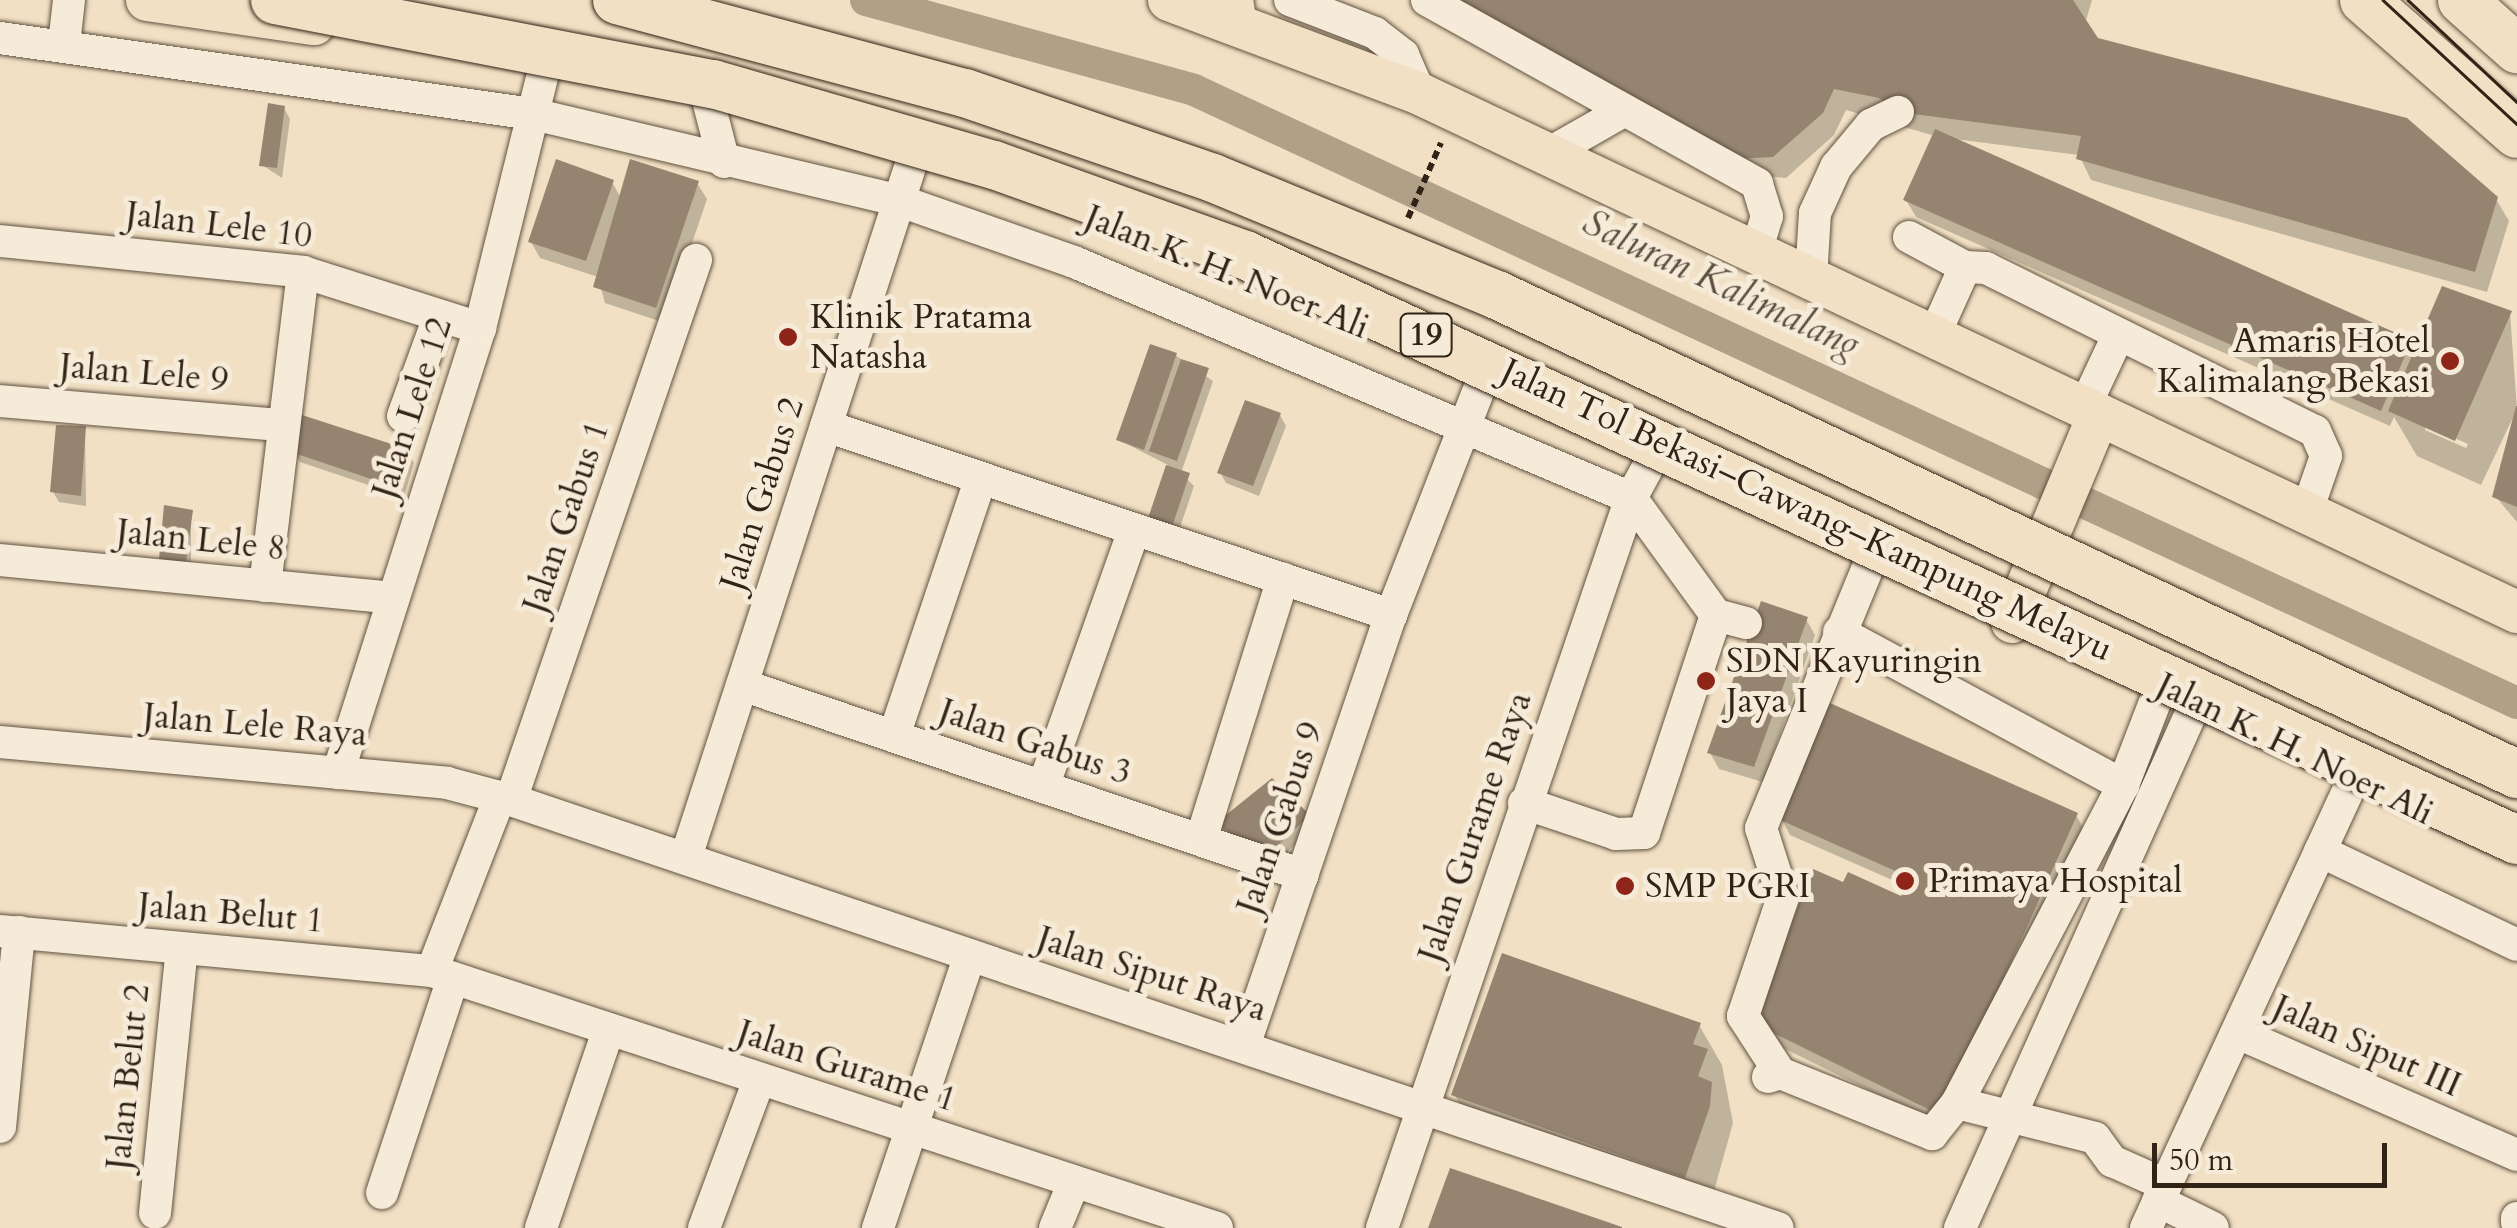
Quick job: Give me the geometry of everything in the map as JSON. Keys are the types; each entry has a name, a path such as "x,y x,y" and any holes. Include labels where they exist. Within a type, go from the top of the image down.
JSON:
{"highway":[{"name":"Jalan Tol Bekasi–Cawang–Kampung Melayu","path":"275,0 712,84 994,165 1246,255 2517,840"},
{"name":"Jalan Tol Bekasi–Cawang–Kampung Melayu","path":"618,0 965,92 1213,178 1497,295 2517,774"},
{"path":"2364,0 2517,134"},
{"path":"2462,0 2517,50"}],"main road":[{"path":"1169,0 1230,10 1420,94 1934,336 2086,423 2306,511 2517,612"},
{"name":"Jalan K. H. Noer Ali","path":"155,1 546,62 708,100 913,158 1116,224 1484,377 2002,617 2180,692 2517,856"},
{"path":"2002,617 2086,423"}],"street":[{"path":"64,44 68,0"},
{"path":"1290,0 1375,33 1403,55 1420,94"},
{"path":"1427,0 1620,114 1757,184 1785,266"},
{"path":"155,1 156,55"},
{"path":"0,38 156,55 533,114 900,201 1074,262 1631,498 1731,619 1644,833 1616,834 1524,803"},
{"name":"Jalan Lele 12","path":"338,773 480,328 546,62"},
{"path":"708,100 724,162"},
{"path":"1889,105 1836,167 1785,266 1820,160 1889,105"},
{"path":"1548,154 1620,114"},
{"name":"Jalan Gabus 2","path":"687,854 913,158"},
{"path":"1766,205 1801,210"},
{"path":"1909,237 1965,267 1986,268 2315,431 2326,456 2306,511"},
{"name":"Jalan Lele 10","path":"0,241 303,272 480,328"},
{"name":"Jalan Gabus 1","path":"382,1192 442,976 696,260"},
{"path":"1934,336 1965,267"},
{"path":"265,586 303,272"},
{"path":"403,416 438,317"},
{"path":"2086,423 2125,339"},
{"name":"Jalan Gabus 9","path":"1244,1046 1391,616 1484,377"},
{"name":"Jalan Lele 9","path":"0,400 282,425"},
{"path":"826,426 1391,616"},
{"name":"Jalan Gurame Raya","path":"1382,1228 1631,498 1654,456"},
{"path":"894,736 981,478"},
{"path":"1044,787 1134,530"},
{"path":"1872,558 1761,828 1784,897 1743,1016 1774,1075 1932,1134 1958,1103 2123,785 2180,692"},
{"name":"Jalan Lele 8","path":"0,560 394,598"},
{"path":"1201,840 1283,580"},
{"path":"1839,632 2123,785"},
{"name":"Jalan Gabus 3","path":"742,685 1303,875"},
{"path":"1960,1228 2010,1121 2180,692"},
{"name":"Jalan Lele Raya","path":"0,742 338,773 506,798"},
{"path":"2156,1205 2240,1034 2354,778"},
{"name":"Jalan Siput Raya","path":"506,798 687,854 970,955 1778,1228"},
{"path":"2320,852 2517,945"},
{"path":"0,1128 10,932"},
{"name":"Jalan Belut 1","path":"10,932 442,976"},
{"name":"Jalan Belut 2","path":"155,1213 182,949"},
{"path":"878,1228 970,955"},
{"name":"Jalan Gurame 1","path":"442,976 1196,1225"},
{"path":"541,1228 608,1031"},
{"name":"Jalan Siput III","path":"2240,1034 2517,1155"},
{"path":"704,1228 759,1080"},
{"path":"1958,1103 2010,1121 2095,1138 2112,1162 2156,1205 2214,1228"},
{"path":"1055,1228 1074,1182"}],"path":[{"path":"1401,234 1448,128"}],"building":[{"path":"1445,0 2073,0 2098,38 2407,118 2498,197 2475,272 2076,159 2081,136 1898,112 1879,98 1834,89 1823,113 1773,157 1735,159"},
{"path":"268,103 285,106 277,168 259,166"},
{"path":"1935,129 2412,340 2381,411 1903,200"},
{"path":"556,159 614,180 586,261 528,242"},
{"path":"630,159 699,181 656,308 593,287"},
{"name":"Amaris Hotel Kalimalang Bekasi","path":"2442,286 2512,311 2455,441 2388,411"},
{"path":"1150,344 1177,353 1144,450 1116,440"},
{"path":"1181,359 1209,368 1177,461 1149,451"},
{"path":"1245,400 1281,413 1253,486 1217,473"},
{"path":"2517,406 2517,507 2492,497"},
{"path":"302,415 410,450 398,488 291,452"},
{"path":"56,425 86,426 81,496 50,492"},
{"path":"1166,465 1190,473 1169,536 1145,527"},
{"path":"164,505 193,510 186,562 159,559"},
{"path":"1761,601 1808,617 1754,767 1707,753"},
{"path":"1830,703 2078,813 1942,1116 1751,1022 1813,869 1843,882 1848,872 1901,896 1909,877 1778,819"},
{"path":"1272,778 1310,815 1263,859 1216,823"},
{"path":"1502,953 1701,1023 1693,1044 1708,1049 1698,1076 1712,1082 1710,1106 1685,1178 1451,1095"},
{"path":"1450,1168 1622,1227 1622,1228 1428,1228"}],"waterway":[{"name":"Saluran Kalimalang","path":"866,0 1194,90 2517,703"}],"tram line":[{"path":"2383,0 2517,124"},
{"path":"2408,0 2517,102"}],"place":[{"name":"Klinik Pratama Natasha","path":"788,337"},
{"name":"Amaris Hotel Kalimalang Bekasi","path":"2450,361"},
{"name":"SDN Kayuringin Jaya I","path":"1706,681"},
{"name":"Primaya Hospital","path":"1905,881"},
{"name":"SMP PGRI","path":"1625,886"}]}
